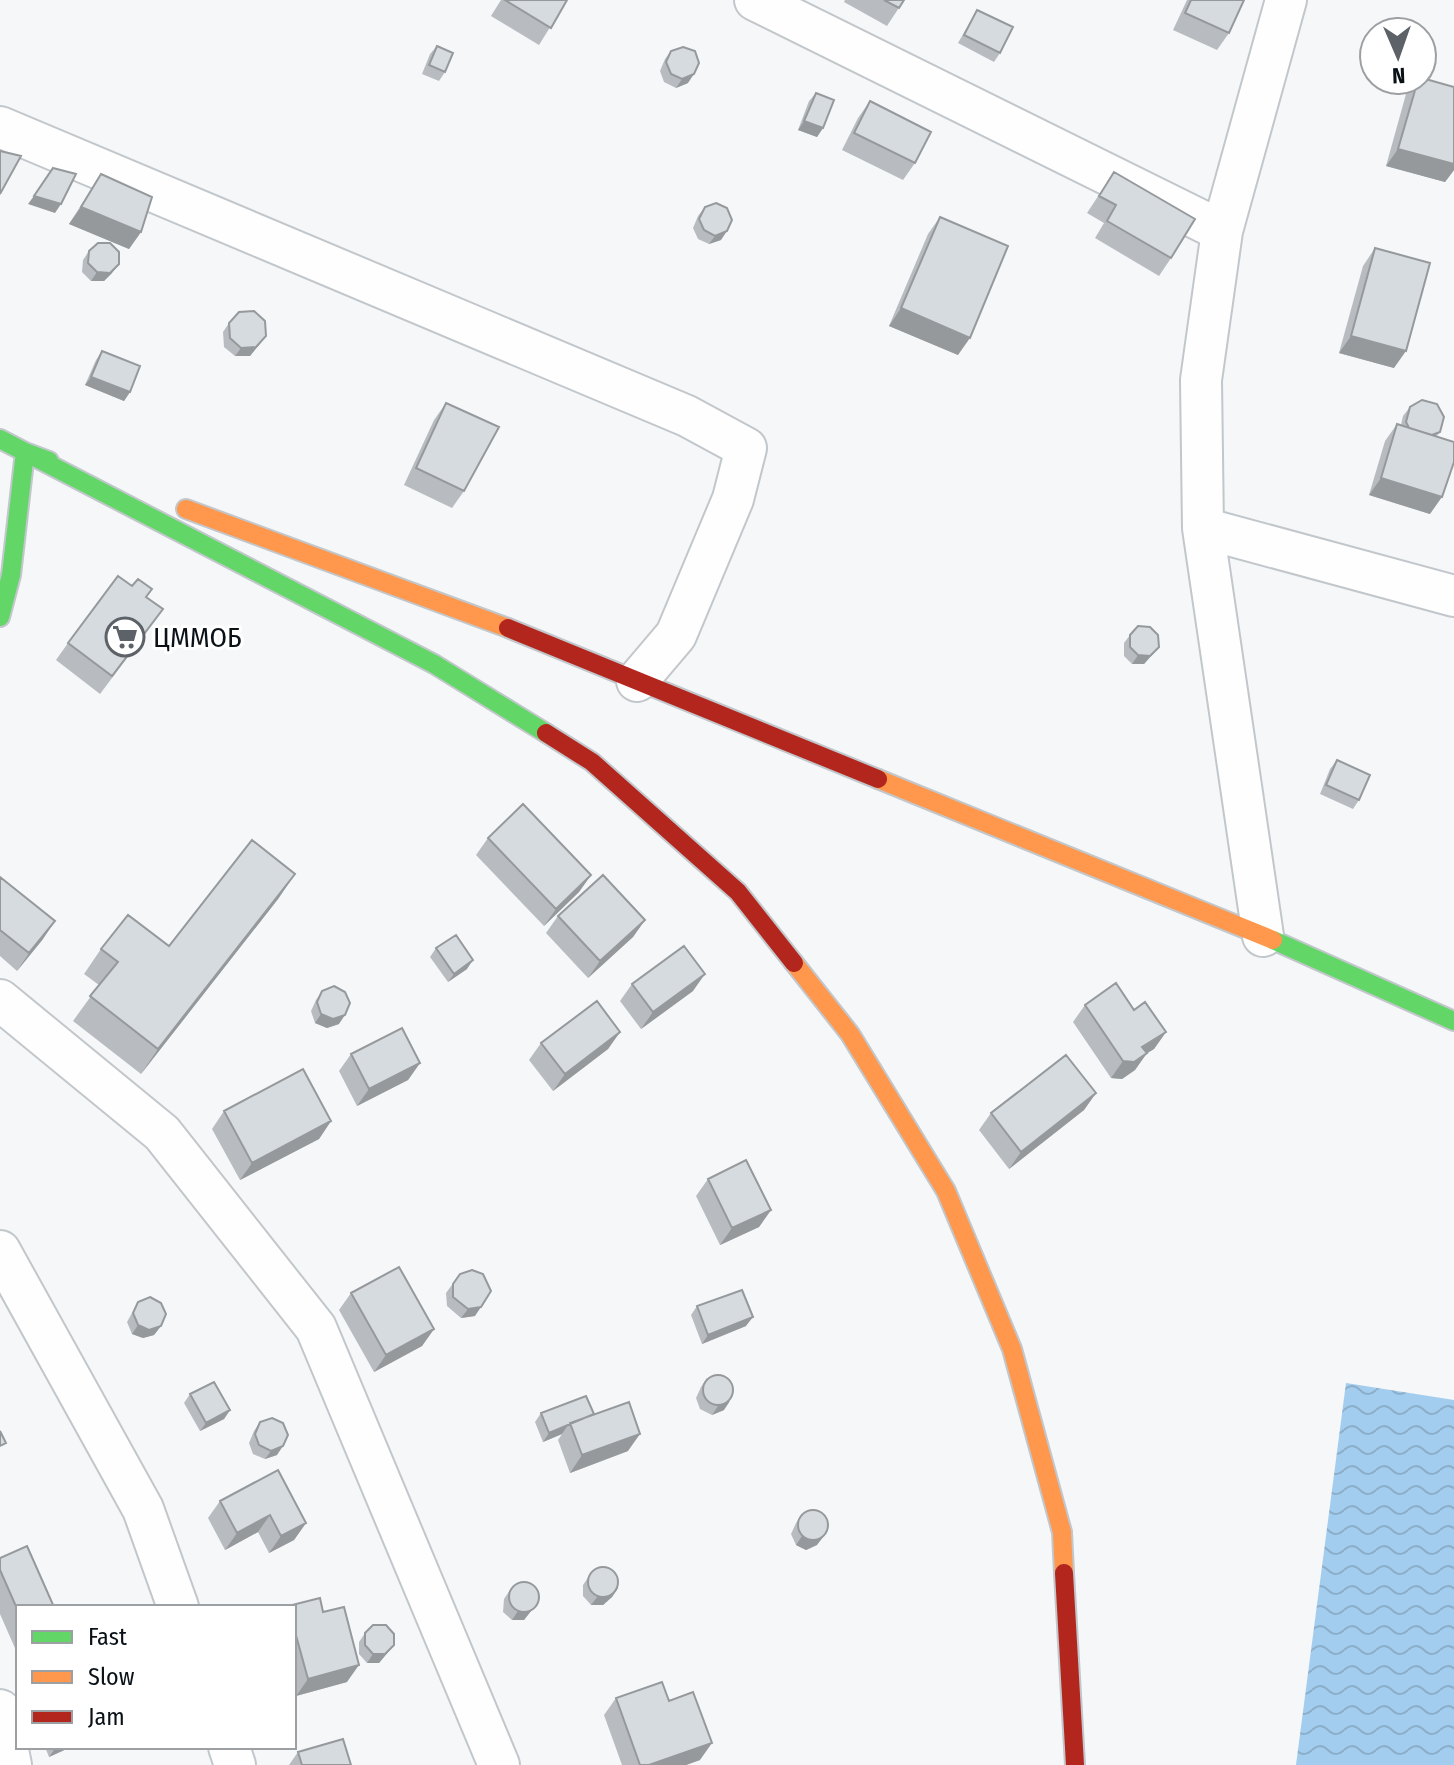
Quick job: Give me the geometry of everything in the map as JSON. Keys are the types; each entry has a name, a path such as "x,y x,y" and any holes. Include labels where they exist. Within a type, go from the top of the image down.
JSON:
{"street":[{"path":"755,0 1222,231"},
{"path":"1263,936 1203,528 1201,380 1222,231 1286,0"},
{"path":"0,127 687,416 746,448 733,499 676,635 637,681"},
{"path":"0,439 434,664 592,762 738,892 850,1034 946,1191 1012,1349 1062,1532 1075,1765"},
{"path":"25,452 434,598 1263,936 1454,1021"},
{"path":"0,617 11,575 25,452"},
{"path":"1203,528 1454,596"},
{"path":"0,1000 162,1133 316,1328 499,1765"},
{"path":"0,1251 143,1509 177,1605"},
{"path":"0,1710 11,1765"}],"water":[{"path":"1346,1383 1454,1400 1454,1765 1296,1765"}],"building":[{"path":"505,0 567,0 551,28"},
{"path":"884,0 904,0 899,8"},
{"path":"1191,0 1244,0 1229,33 1185,13"},
{"path":"977,10 1013,27 1000,53 964,35"},
{"path":"437,46 453,53 445,72 429,65"},
{"path":"683,47 695,51 699,63 694,74 682,79 671,74 666,62 671,51"},
{"path":"1438,82 1454,87 1454,164 1398,149 1413,96 1438,96"},
{"path":"816,93 834,100 823,128 804,121"},
{"path":"870,101 931,132 915,163 854,133"},
{"path":"0,151 21,156 0,194"},
{"path":"53,168 76,174 61,204 34,196"},
{"path":"1114,172 1195,219 1171,258 1107,221 1116,205 1099,196"},
{"path":"101,174 152,197 141,232 81,207"},
{"path":"716,203 727,208 732,220 727,231 715,236 704,230 699,219 705,207"},
{"path":"940,217 1008,246 970,338 901,308"},
{"path":"98,243 110,243 119,252 119,264 110,273 97,272 88,263 89,251"},
{"path":"1375,248 1430,263 1406,351 1351,336"},
{"path":"254,311 265,321 266,336 256,347 241,348 230,338 229,323 239,312"},
{"path":"102,351 140,366 130,392 91,377"},
{"path":"1422,400 1437,404 1444,417 1440,432 1432,435 1409,428 1406,422 1410,407"},
{"path":"446,403 499,427 464,491 416,468"},
{"path":"1397,424 1454,442 1454,462 1442,497 1381,478"},
{"path":"118,576 132,586 138,579 152,589 146,597 163,609 112,676 68,643"},
{"path":"1138,626 1150,627 1158,635 1159,647 1150,656 1138,655 1130,647 1130,635"},
{"path":"1337,760 1370,775 1359,800 1326,785"},
{"path":"523,804 591,875 556,909 488,838"},
{"path":"252,840 295,874 158,1049 90,996 118,962 101,949 128,915 169,946"},
{"path":"603,875 645,920 600,961 558,916"},
{"path":"0,877 55,921 29,953 0,930"},
{"path":"456,935 473,960 454,974 436,948"},
{"path":"684,946 705,974 653,1012 632,984"},
{"path":"1116,983 1134,1010 1145,1002 1166,1032 1142,1047 1147,1053 1134,1062 1123,1061 1085,1005"},
{"path":"334,986 345,992 350,1003 345,1015 333,1019 321,1014 317,1002 322,991"},
{"path":"597,1001 620,1032 565,1074 541,1043"},
{"path":"402,1028 420,1063 369,1089 351,1054"},
{"path":"1066,1055 1096,1093 1021,1152 991,1113"},
{"path":"303,1069 331,1121 252,1163 224,1111"},
{"path":"746,1160 771,1210 732,1228 708,1179"},
{"path":"399,1267 434,1329 386,1355 351,1293"},
{"path":"472,1270 483,1274 491,1291 481,1307 468,1309 453,1297 453,1284 460,1274"},
{"path":"742,1290 753,1317 708,1335 697,1306"},
{"path":"150,1297 161,1303 166,1314 161,1326 149,1330 138,1325 133,1313 138,1302"},
{"path":"718,1375 729,1379 733,1390 729,1401 718,1405 707,1401 703,1390 707,1379"},
{"path":"214,1382 230,1410 206,1423 190,1394"},
{"path":"586,1396 594,1414 549,1433 541,1413"},
{"path":"629,1402 640,1434 582,1455 570,1423"},
{"path":"272,1418 283,1423 288,1435 283,1446 271,1451 259,1445 255,1434 260,1422"},
{"path":"0,1431 6,1443 0,1446"},
{"path":"278,1470 306,1523 281,1536 270,1515 237,1533 220,1501"},
{"path":"813,1510 819,1511 827,1519 827,1531 819,1539 813,1540 807,1539 799,1531 798,1525 799,1519 807,1511"},
{"path":"27,1546 53,1605 16,1606 0,1570 0,1558"},
{"path":"603,1567 609,1568 617,1576 617,1588 609,1596 603,1597 597,1596 589,1588 588,1582 589,1576 597,1568"},
{"path":"524,1582 530,1583 538,1591 538,1603 530,1611 524,1612 518,1611 510,1603 509,1597 510,1591 518,1583"},
{"path":"320,1598 323,1612 344,1607 359,1665 308,1679 296,1635 296,1605 292,1605"},
{"path":"373,1625 386,1625 394,1634 394,1645 385,1654 373,1654 365,1645 365,1633"},
{"path":"662,1682 669,1701 693,1692 712,1743 649,1765 640,1765 616,1698"},
{"path":"343,1739 351,1765 302,1765 298,1752"}],"traffic: fast":[{"path":"0,439 434,664 546,733"},
{"path":"0,617 11,575 25,452 49,461"},
{"path":"1273,940 1454,1021"}],"traffic: slow":[{"path":"186,509 508,628"},
{"path":"878,779 1273,940"},
{"path":"794,963 850,1034 946,1191 1012,1349 1062,1532 1064,1573"}],"traffic: jam":[{"path":"508,628 878,779"},
{"path":"546,733 592,762 738,892 794,963"},
{"path":"1064,1573 1075,1765"}],"place":[{"name":"ЦММОБ","path":"125,637"}]}
